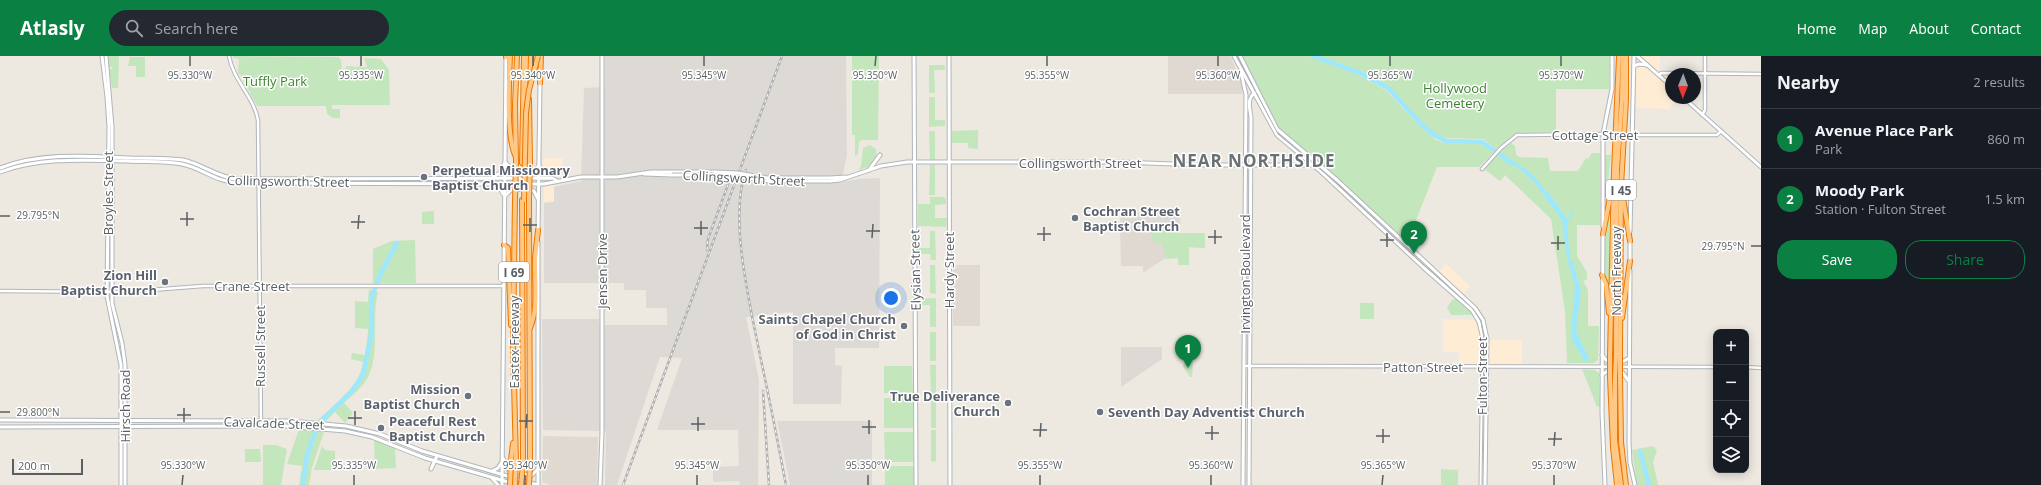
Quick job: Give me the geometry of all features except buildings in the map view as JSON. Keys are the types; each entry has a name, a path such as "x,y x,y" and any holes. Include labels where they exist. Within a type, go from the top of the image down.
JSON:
{"highway":[{"path":"507,56 512,148 516,157"},
{"name":"Eastex Freeway","path":"517,56 513,329 515,430 513,461 517,485"},
{"name":"I 69","path":"523,200 522,70 524,56"},
{"name":"I 69","path":"521,485 523,464 522,274 525,129 524,56"},
{"name":"Eastex Freeway","path":"529,485 531,56"},
{"path":"525,129 529,90 541,56"},
{"path":"540,84 541,56"},
{"name":"North Freeway","path":"1617,485 1613,447 1610,356 1613,183 1619,56"},
{"name":"North Freeway","path":"1618,355 1620,325 1621,186 1626,100 1625,56"},
{"name":"North Freeway","path":"1625,56 1617,169 1618,377 1621,442 1626,485"},
{"path":"1603,234 1613,183"},
{"path":"1621,186 1630,241"},
{"path":"529,330 533,320 535,304 535,257 538,230"},
{"path":"504,245 508,248 510,322 513,329"},
{"path":"1620,325 1630,261"},
{"path":"1602,275 1606,284 1611,321"},
{"name":"North Freeway","path":"1618,377 1615,440 1620,485"},
{"path":"510,485 513,461"}],"main road":[{"name":"Broyles Street","path":"102,56 107,97 110,159"},
{"name":"Broyles Street","path":"106,56 111,97 109,291 116,328"},
{"path":"502,485 504,198 507,56"},
{"name":"Jensen Drive","path":"600,485 602,434 602,56"},
{"name":"Elysian Street","path":"914,56 916,485"},
{"name":"Hardy Street","path":"949,56 950,485"},
{"name":"Fulton Street","path":"1234,56 1277,129 1317,162 1478,311 1485,325 1487,334 1485,485"},
{"name":"Fulton Street","path":"1240,56 1256,92 1258,102 1277,135 1314,165 1424,268 1472,310 1482,330 1481,367 1483,424 1481,485"},
{"path":"1605,485 1602,442 1604,134 1612,89 1612,56"},
{"path":"1634,56 1631,135 1629,453 1635,485"},
{"path":"1638,56 1665,81"},
{"path":"1634,66 1639,64 1647,64"},
{"name":"Irvington Boulevard","path":"1239,65 1246,89 1246,266 1243,485"},
{"path":"538,485 538,230 540,184 540,84"},
{"name":"Irvington Boulevard","path":"1249,485 1251,131 1249,98 1256,92"},
{"path":"1249,104 1252,99 1258,102"},
{"path":"1690,104 1761,168"},
{"path":"1246,131 1251,131"},
{"path":"869,170 880,155"},
{"name":"Collingsworth Street","path":"0,168 18,161 44,157 110,159 182,164 223,181 540,184 556,180"},
{"name":"Collingsworth Street","path":"0,172 19,165 44,161 110,159"},
{"path":"505,162 514,172 532,172 536,170 539,163"},
{"path":"487,178 498,175 505,162"},
{"name":"Collingsworth Street","path":"259,181 487,178 556,180 672,173 727,175 769,181 848,177 894,164 914,162 1121,162 1314,165"},
{"path":"1314,165 1317,162"},
{"path":"485,183 500,188 504,198"},
{"path":"504,198 510,190 527,189 534,191 539,200"},
{"path":"1246,192 1251,192"},
{"path":"1246,266 1251,266"},
{"name":"Hirsch Road","path":"116,328 124,357 125,485"},
{"path":"1245,343 1250,343"},
{"path":"1602,356 1607,361 1624,361 1629,358"},
{"path":"1602,375 1606,372 1622,372 1629,382"},
{"path":"1244,402 1250,402"},
{"name":"Cavalcade Street","path":"0,420 261,421 316,423 353,427 373,432 437,456 538,485"},
{"path":"12,420 12,427"},
{"name":"Hirsch Road","path":"121,485 124,426"},
{"name":"Cavalcade Street","path":"0,427 261,426 345,431 372,437 436,461 517,485"},
{"path":"372,437 373,432"},
{"path":"431,469 437,456"},
{"path":"503,458 508,469 516,472 531,476 535,474 538,469"},
{"path":"491,471 498,468 503,458"},
{"path":"1244,466 1249,466"},
{"path":"490,477 498,485"}],"street":[{"name":"Russell Street","path":"229,56 232,67 257,114 261,426"},
{"path":"1702,115 1705,110 1705,56"},
{"path":"1659,76 1661,73 1761,74"},
{"name":"Cottage Street","path":"1482,169 1507,143 1518,135 1717,135 1721,131"},
{"name":"Crane Street","path":"0,291 109,291 191,286 504,286"},
{"name":"Patton Street","path":"1245,366 1713,367"},
{"path":"1749,367 1761,368"}],"shaded area":[{"path":"605,56 846,56 847,155 841,182 880,178 879,348 835,348 835,365 842,366 841,404 793,404 793,312 746,317 759,380 758,485 740,485 739,481 713,482 713,467 739,466 738,430 657,430 682,358 660,357 617,485 605,485 606,431 543,430 542,319 599,319 599,325 667,325 667,308 646,308 646,290 624,290 624,283 544,283 544,203 554,202 554,187 581,181 584,88 605,87"},
{"path":"1168,56 1230,56 1243,84 1242,94 1168,94"},
{"path":"1638,56 1660,56 1659,70 1665,76 1665,104 1673,104 1669,109 1636,108 1636,68 1638,65"},
{"path":"543,158 562,158 562,175 554,176 554,201 544,202"},
{"path":"1121,212 1181,212 1180,224 1120,224"},
{"path":"1120,224 1179,224 1179,233 1205,233 1205,248 1189,247 1189,265 1178,265 1178,258 1167,257 1143,273 1143,266 1121,266"},
{"path":"1446,264 1470,286 1463,295 1438,272"},
{"path":"953,265 980,265 980,326 953,326"},
{"path":"1443,319 1477,320 1482,340 1522,340 1522,365 1459,364 1459,352 1443,352"},
{"path":"1121,347 1162,347 1162,359 1121,387"},
{"path":"777,421 872,421 872,485 790,485"},
{"path":"543,436 598,437 597,485 551,485 542,482"}],"green space":[{"path":"108,56 119,56 118,88 112,88 109,69 112,69 112,67 109,67"},
{"name":"Tuffly Park","path":"233,56 338,57 341,60 342,72 346,71 345,68 347,66 359,67 360,65 361,67 367,67 364,58 381,59 389,70 390,105 332,105 332,109 340,109 340,118 333,118 327,114 326,106 257,106 238,73 239,59 233,58"},
{"path":"852,56 879,56 878,140 862,140 859,142 858,154 855,157 855,135 852,135"},
{"path":"1241,56 1308,56 1324,61 1364,77 1387,91 1411,117 1436,140 1446,143 1483,144 1494,152 1479,167 1437,167 1407,243 1355,194 1280,131 1271,117"},
{"name":"Hollywood Cemetery","path":"1319,56 1609,56 1609,89 1556,89 1556,132 1517,133 1496,149 1483,139 1445,138 1435,134 1421,122 1389,87 1364,73"},
{"path":"130,57 145,57 145,77 136,77 136,66 128,66"},
{"path":"929,65 945,65 945,70 934,70 935,93 929,93"},
{"path":"929,97 935,97 935,120 945,120 945,126 929,127"},
{"path":"978,130 978,149 968,148 968,143 952,143 952,131"},
{"path":"929,131 935,131 935,161 930,160"},
{"path":"1511,143 1515,146 1516,154 1519,157 1548,158 1550,171 1578,171 1586,158 1588,159 1592,153 1600,153 1600,225 1577,225 1577,256 1587,272 1587,279 1583,281 1588,290 1588,326 1599,326 1598,360 1594,363 1567,363 1565,311 1551,219 1505,175 1500,181 1484,169 1503,149"},
{"path":"870,145 876,149 877,159 871,166 858,170 861,166 863,148"},
{"path":"1605,155 1611,155 1605,213"},
{"path":"930,165 935,165 935,195 929,195"},
{"path":"930,197 943,197 946,199 946,204 935,205 935,218 947,218 946,227 918,226 918,204 930,204"},
{"path":"1609,209 1609,290 1604,274 1604,251"},
{"path":"434,211 434,224 422,224 422,212"},
{"path":"1152,224 1179,224 1179,233 1205,233 1205,248 1189,247 1189,265 1178,265 1178,258 1166,259 1162,242 1154,244 1152,237"},
{"path":"930,231 935,231 936,260 931,260 930,254 918,254 918,248 930,248"},
{"path":"415,240 416,283 373,283 373,249 392,241"},
{"path":"930,265 935,265 936,294 930,293"},
{"path":"369,289 378,292 375,313 374,359 371,369 367,379 344,403 353,413 345,423 335,412 325,422 317,421 352,387 361,371 363,362 351,359 352,353 365,355 368,329 355,328 355,301 368,302"},
{"path":"936,298 936,327 930,327 930,305 919,305 919,299"},
{"path":"1456,298 1472,313 1471,315 1451,315 1447,307 1453,299 1454,300"},
{"path":"1360,303 1374,303 1374,319 1360,319"},
{"path":"930,332 936,332 936,361 930,361"},
{"path":"1190,359 1193,359 1192,377 1190,377 1183,366 1184,363"},
{"path":"930,365 936,365 936,394 931,394"},
{"path":"884,366 912,366 913,393 884,393"},
{"path":"1582,369 1595,370 1599,373 1600,406 1597,407"},
{"path":"884,398 913,399 913,428 884,428"},
{"path":"931,399 936,399 936,428 931,428"},
{"path":"299,429 324,432 312,467 309,485 299,485 302,466 287,464"},
{"path":"931,430 936,430 936,461 931,462"},
{"path":"884,432 913,432 913,462 885,462"},
{"path":"374,440 395,448 396,468 375,469"},
{"path":"263,445 276,445 287,449 281,485 263,485"},
{"path":"322,446 325,450 335,451 335,470 314,470"},
{"path":"1653,446 1657,450 1653,462 1658,485 1637,485 1632,450"},
{"path":"245,449 260,449 261,462 245,462"},
{"path":"886,466 914,466 914,485 885,485"},
{"path":"1441,469 1458,470 1458,485 1441,485"}],"water":[{"path":"1495,149 1530,172 1554,200 1567,219 1572,211 1575,212 1571,215 1567,224 1570,260 1573,262 1581,290 1576,331 1589,359 1584,362 1580,352 1574,345 1571,333 1575,287 1567,258 1562,220 1534,182 1519,168 1507,163 1493,151"}],"waterway":[{"path":"1313,56 1360,73 1388,88 1420,123 1434,135 1446,141 1482,142 1498,153"},
{"path":"303,485 307,455 314,435 323,419 352,391 363,375 371,336 372,296 381,273 397,243"},
{"path":"1640,451 1649,485"}],"tram line":[{"path":"1237,56 1278,134 1338,184 1404,247 1473,309 1481,321 1484,339 1482,485"}],"railway":[{"path":"623,485 782,56"},
{"path":"746,170 741,190 739,213 743,264 786,485"},
{"path":"707,250 708,239 729,182"},
{"path":"763,391 769,485"}],"place":[{"name":"Perpetual Missionary Baptist Church","path":"424,177"},
{"name":"Cochran Street Baptist Church","path":"1075,218"},
{"name":"Moody Park","path":"1414,254"},
{"name":"Zion Hill Baptist Church","path":"165,282"},
{"name":"Saints Chapel Church of God in Christ","path":"904,326"},
{"name":"Avenue Place Park","path":"1188,368"},
{"name":"Mission Baptist Church","path":"468,396"},
{"name":"True Deliverance Church","path":"1008,403"},
{"name":"Seventh Day Adventist Church","path":"1100,412"},
{"name":"Peaceful Rest Baptist Church","path":"381,428"}],"district":[{"name":"NEAR NORTHSIDE","path":"1254,160"}]}
